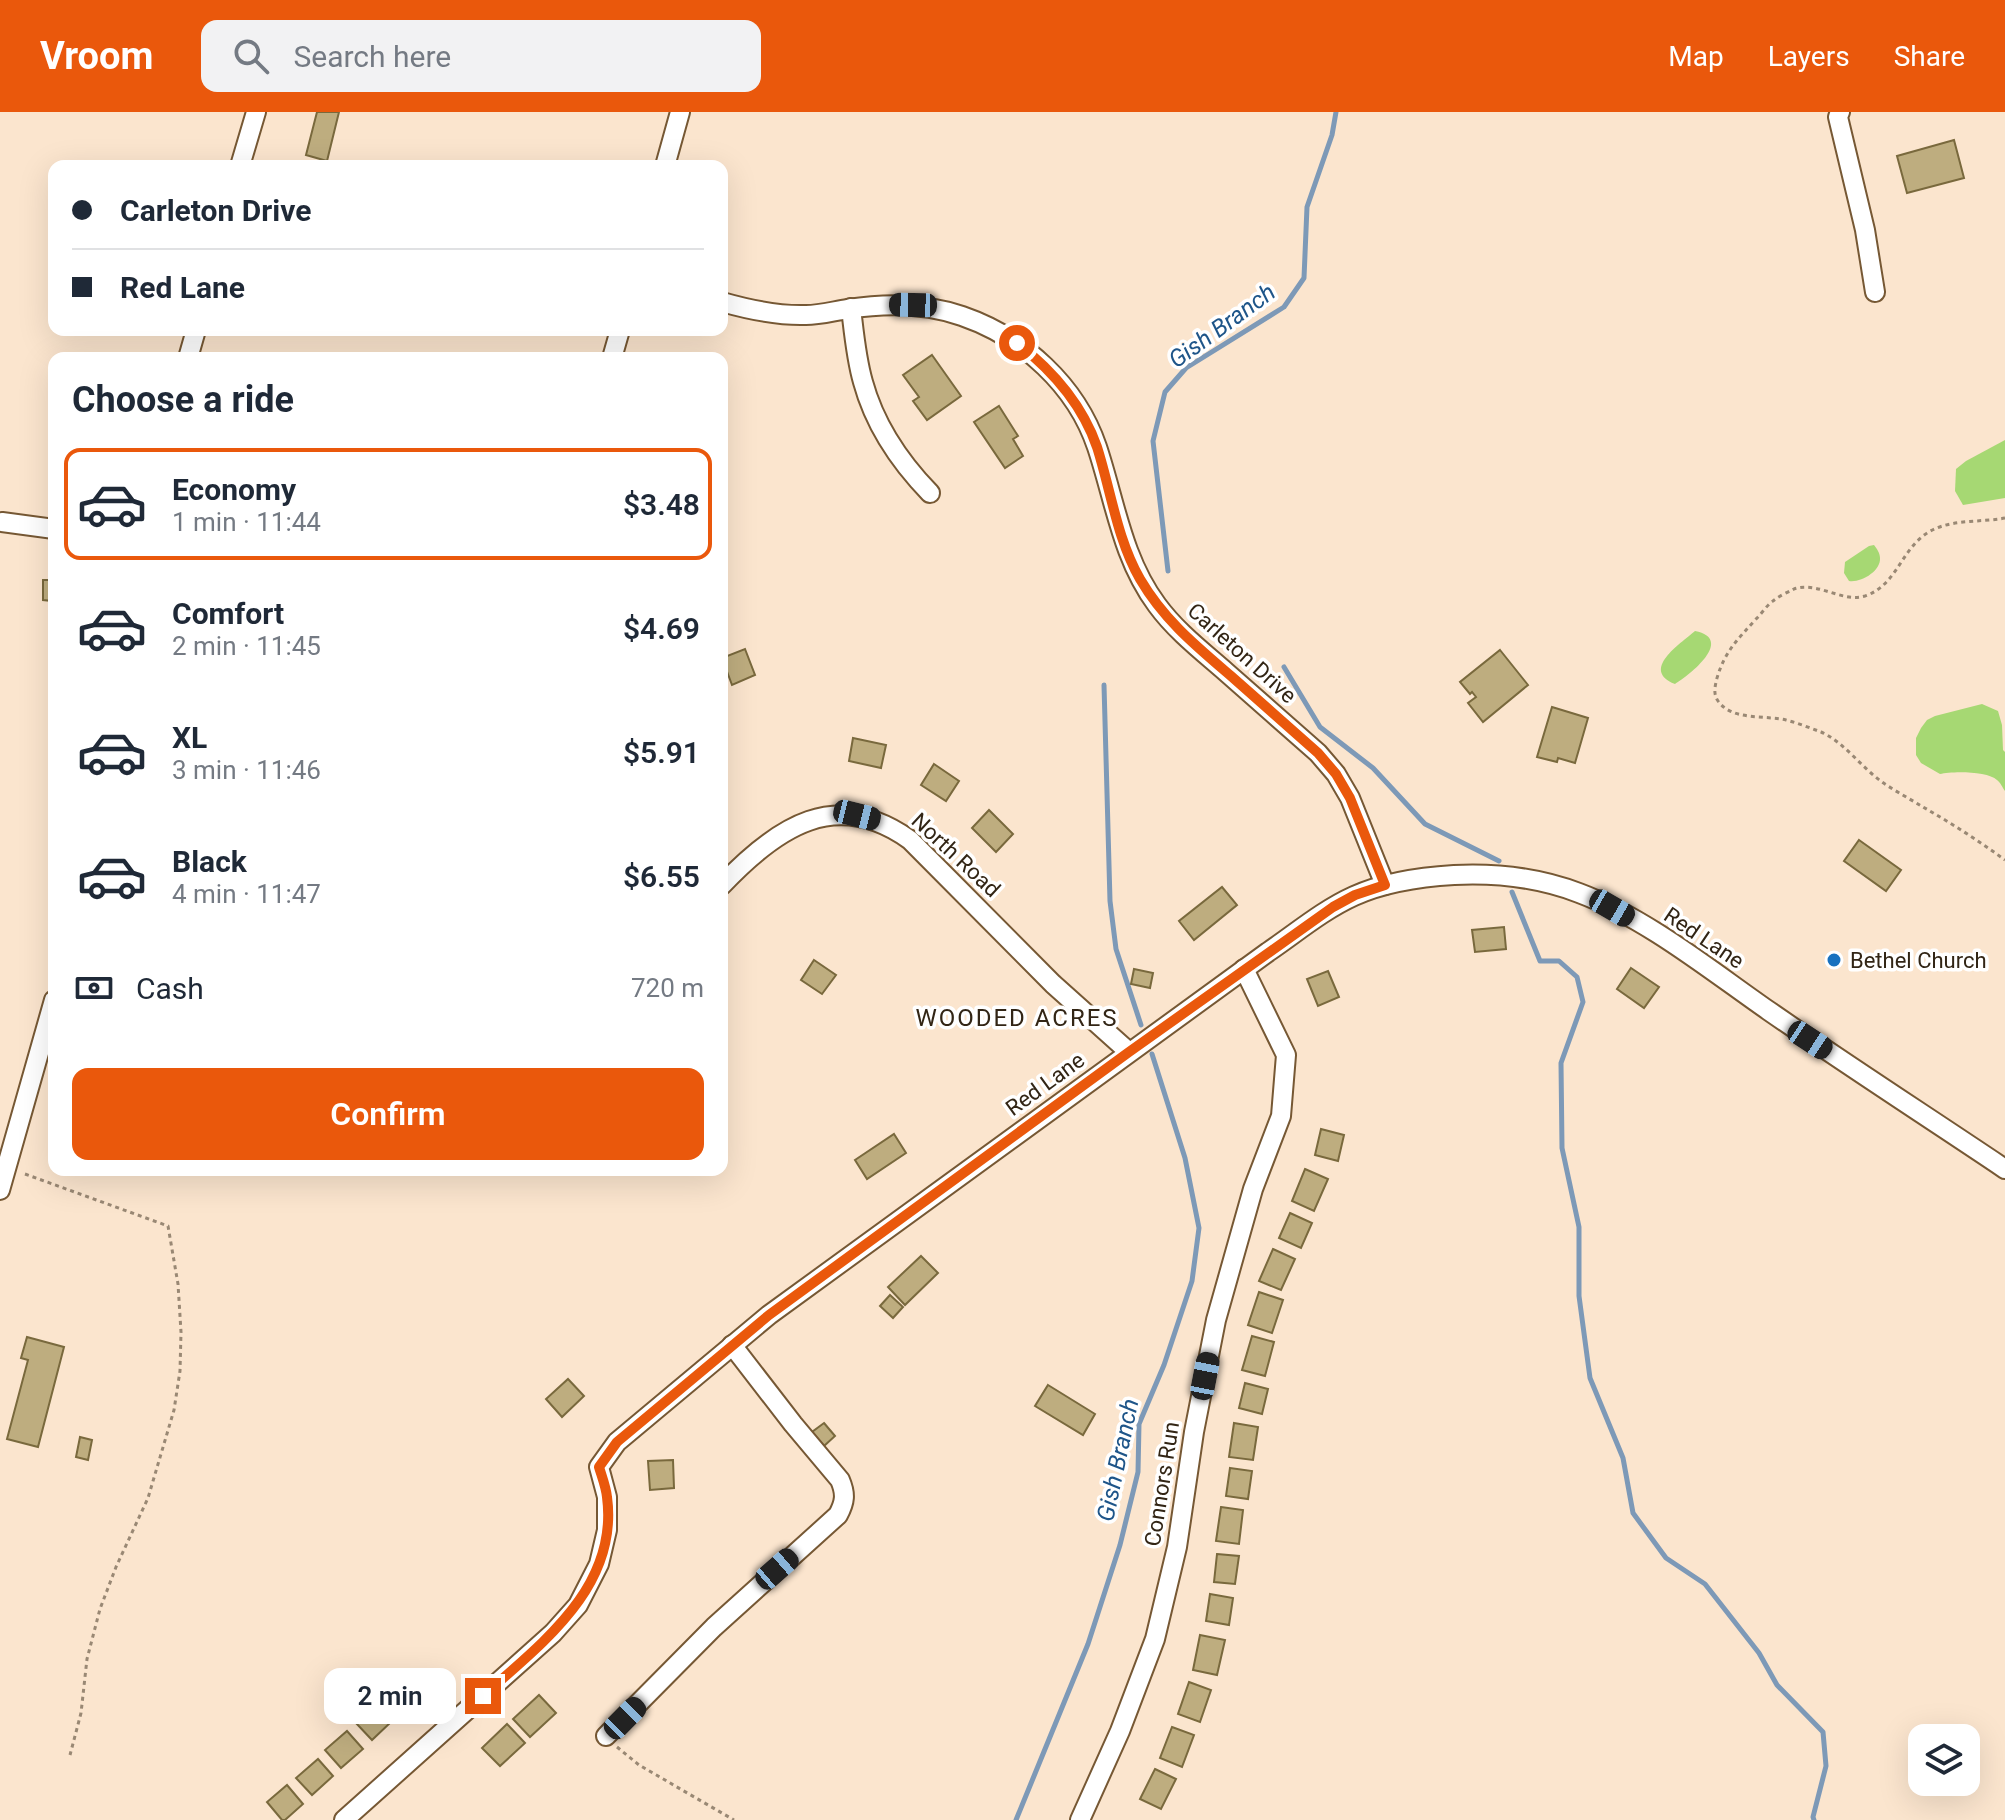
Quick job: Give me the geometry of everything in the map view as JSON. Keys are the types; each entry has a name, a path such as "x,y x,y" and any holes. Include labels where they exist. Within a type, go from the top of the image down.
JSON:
{"street":[{"path":"242,160 256,112"},
{"path":"667,160 680,112"},
{"path":"1840,112 1838,117 1865,230 1875,292"},
{"name":"Carleton Drive","path":"728,304 782,315 810,315 886,305 938,309 991,328 1040,361 1060,383 1087,423 1126,548 1156,604 1177,629 1318,753 1336,774 1350,798 1385,885"},
{"path":"851,308 863,382 875,417 890,445 930,493"},
{"path":"2,522 48,528"},
{"name":"North Road","path":"728,879 773,840 799,825 827,815 857,815 893,827 910,840 1053,984 1129,1052"},
{"name":"Red Lane","path":"344,1820 553,1633 578,1605 599,1564 607,1530 607,1497 599,1467 617,1442 769,1315 1244,969 1355,895 1385,885 1432,876 1468,874 1518,878 1579,893 1650,930 2005,1169"},
{"name":"Connors Run","path":"1080,1820 1120,1731 1155,1639 1177,1547 1194,1432 1216,1320 1253,1189 1281,1116 1286,1055 1244,969"},
{"path":"0,1190 3,1167 48,1031"},
{"path":"606,1736 714,1627 838,1515 843,1506 844,1488 840,1480 732,1345"}],"path":[{"path":"2005,518 1962,522 1929,532 1909,551 1880,590 1864,596 1851,598 1814,588 1797,588 1772,601 1734,642 1723,659 1714,687 1720,705 1727,709 1746,716 1786,720 1824,733 1884,783 2005,860"},
{"path":"3,1167 168,1226 178,1284 180,1371 174,1410 148,1498 100,1609 87,1659 81,1713 70,1755"},
{"path":"606,1736 639,1765 734,1820"}],"green space":[{"path":"2005,440 2005,498 1963,505 1955,491 1956,469"},
{"path":"1874,545 1880,556 1874,572 1849,581 1844,573 1845,562"},
{"path":"1695,631 1706,635 1711,641 1710,649 1690,673 1675,684 1665,678 1661,672 1662,665 1666,657"},
{"path":"1982,704 1998,711 2002,725 2005,791 1997,780 1986,775 1961,772 1940,774 1921,763 1916,755 1916,738 1927,720"}],"building":[{"path":"317,112 339,112 327,160 306,155"},
{"path":"1954,140 1964,178 1907,193 1897,156"},
{"path":"932,355 961,396 927,420 913,401 919,397 903,375"},
{"path":"999,406 1018,436 1013,439 1023,456 1005,468 974,422"},
{"path":"43,580 48,580 48,601 43,600"},
{"path":"745,649 755,675 732,685 728,674 728,656"},
{"path":"1500,650 1528,685 1483,722 1468,703 1476,697 1460,682"},
{"path":"1552,707 1588,718 1575,763 1537,757"},
{"path":"853,738 886,745 881,768 849,761"},
{"path":"934,764 959,781 946,801 921,785"},
{"path":"989,810 1013,834 996,852 972,828"},
{"path":"1859,840 1901,870 1886,891 1844,861"},
{"path":"1222,887 1237,905 1194,940 1179,921"},
{"path":"1504,927 1506,949 1475,952 1472,930"},
{"path":"814,960 836,975 822,994 801,980"},
{"path":"1631,968 1659,987 1644,1008 1617,989"},
{"path":"1134,969 1153,973 1150,988 1131,984"},
{"path":"1328,971 1339,997 1318,1006 1307,979"},
{"path":"1321,1129 1344,1135 1338,1161 1315,1155"},
{"path":"894,1134 906,1153 867,1179 855,1160"},
{"path":"1305,1169 1328,1179 1314,1211 1292,1201"},
{"path":"1290,1213 1312,1223 1301,1248 1279,1238"},
{"path":"1273,1249 1295,1259 1281,1290 1259,1281"},
{"path":"921,1256 938,1273 905,1305 888,1287"},
{"path":"1259,1292 1283,1300 1272,1333 1248,1325"},
{"path":"890,1295 903,1307 893,1318 880,1306"},
{"path":"1252,1336 1274,1342 1265,1376 1242,1370"},
{"path":"27,1337 64,1347 38,1447 7,1439 28,1360 21,1358"},
{"path":"568,1379 584,1396 562,1417 546,1399"},
{"path":"1245,1383 1268,1389 1262,1414 1239,1408"},
{"path":"1048,1385 1095,1414 1083,1435 1035,1406"},
{"path":"824,1423 835,1436 824,1446 812,1432"},
{"path":"1234,1423 1258,1427 1253,1460 1229,1457"},
{"path":"80,1437 92,1440 88,1460 76,1457"},
{"path":"673,1460 674,1488 650,1490 648,1461"},
{"path":"1230,1468 1252,1471 1248,1499 1226,1496"},
{"path":"1221,1507 1243,1510 1239,1544 1216,1541"},
{"path":"1217,1554 1239,1556 1235,1584 1214,1582"},
{"path":"1210,1594 1233,1598 1229,1625 1206,1621"},
{"path":"1200,1635 1225,1640 1217,1675 1193,1670"},
{"path":"1189,1682 1211,1690 1200,1722 1178,1714"},
{"path":"539,1695 556,1713 530,1737 513,1719"},
{"path":"374,1704 391,1722 372,1740 355,1722"},
{"path":"507,1724 525,1743 500,1766 482,1748"},
{"path":"1172,1727 1194,1735 1182,1767 1160,1758"},
{"path":"347,1731 363,1749 341,1768 325,1750"},
{"path":"318,1759 333,1776 312,1795 296,1778"},
{"path":"1155,1769 1176,1779 1161,1809 1140,1799"},
{"path":"287,1785 303,1804 282,1820 267,1802"}],"waterway":[{"name":"Gish Branch","path":"1168,571 1153,441 1165,392 1186,368 1284,307 1304,278 1307,207 1332,135 1336,112"},
{"path":"1284,667 1320,727 1373,768 1425,824 1499,861"},
{"name":"Gish Branch","path":"1104,685 1110,901 1116,949 1141,1025"},
{"path":"1512,892 1540,961 1559,961 1577,977 1583,1002 1561,1063 1562,1148 1579,1227 1579,1296 1590,1378 1623,1458 1633,1513 1666,1558 1705,1584 1759,1653 1777,1685 1823,1732 1826,1766 1814,1820"},
{"name":"Gish Branch","path":"1016,1820 1088,1644 1120,1545 1138,1472 1139,1424 1164,1365 1192,1281 1199,1228 1185,1158 1152,1054"}],"place":[{"name":"Bethel Church","path":"1834,960"}],"district":[{"name":"WOODED ACRES","path":"1017,1018"}],"route":[{"path":"483,1696 553,1633 578,1605 599,1564 607,1530 607,1497 599,1467 617,1442 769,1315 1129,1052 1333,907 1355,895 1385,885 1350,798 1336,774 1318,753 1177,629 1156,604 1126,548 1087,423 1060,383 1040,361 1017,343"}]}
